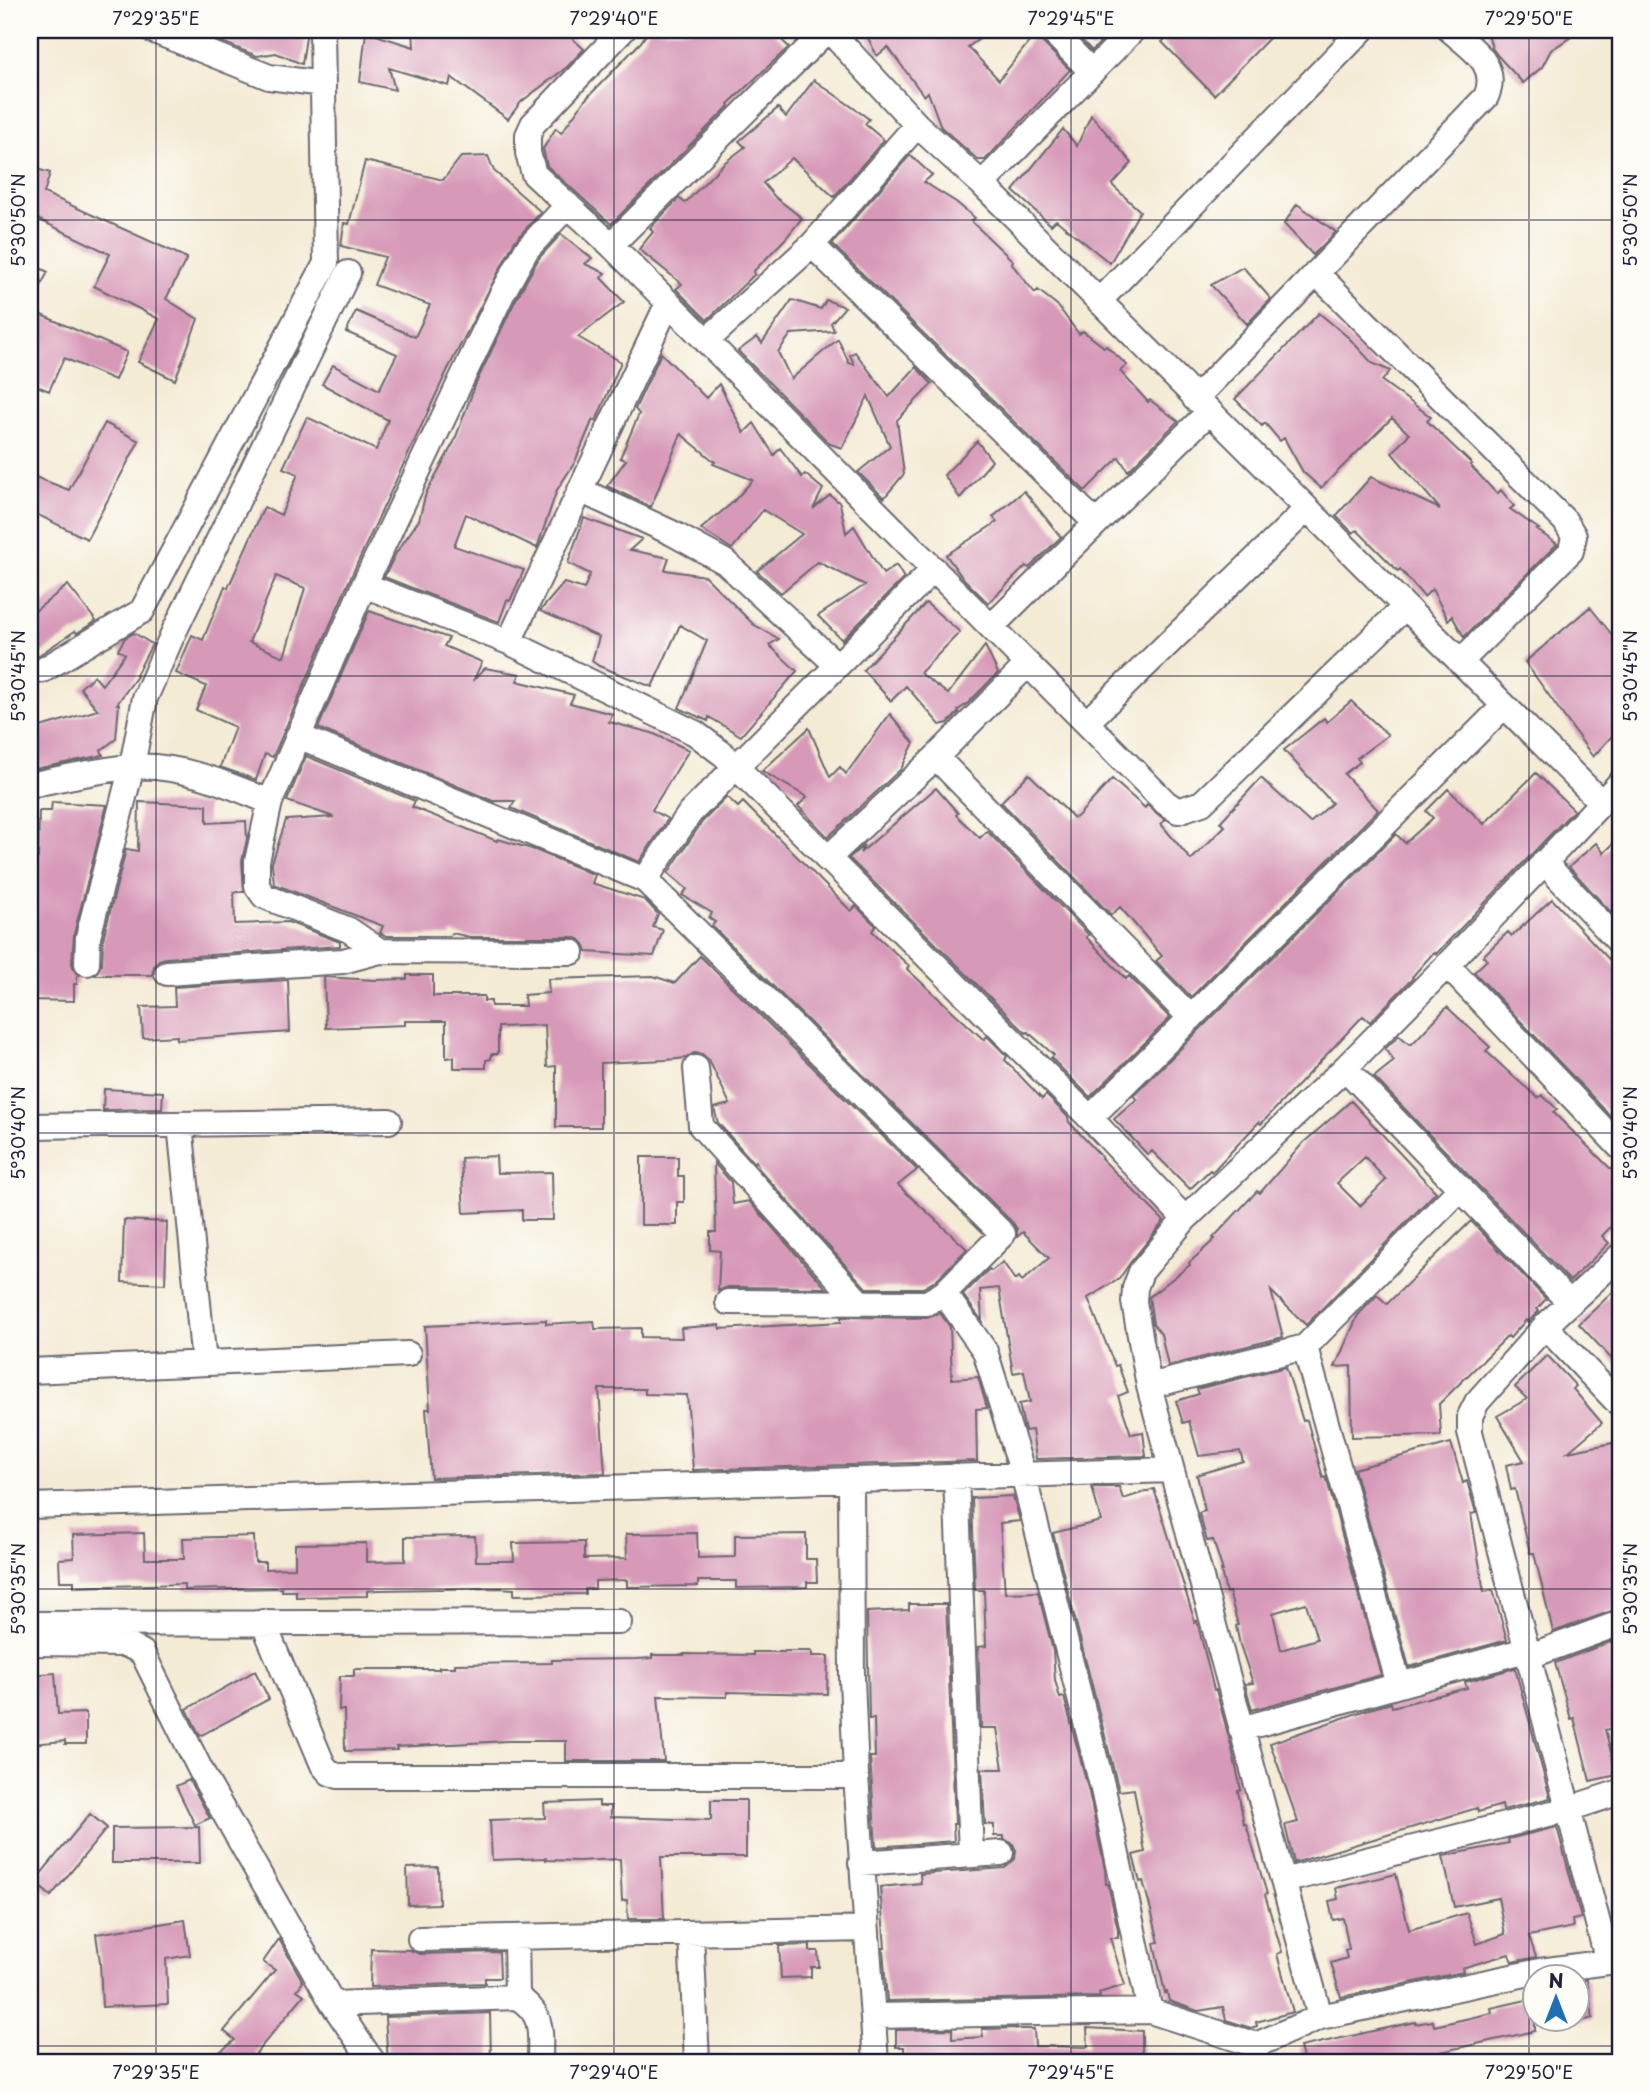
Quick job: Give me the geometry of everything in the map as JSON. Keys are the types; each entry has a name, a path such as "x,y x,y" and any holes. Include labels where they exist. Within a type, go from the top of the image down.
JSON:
{"street":[{"path":"152,30 269,77 323,85"},
{"path":"43,670 142,611 326,263 322,30"},
{"path":"611,245 828,30 917,125 982,184 1601,802"},
{"path":"1051,30 1092,72"},
{"path":"982,184 1133,30"},
{"path":"1099,301 1362,30"},
{"path":"991,627 1096,523 1316,274 1486,97 1492,85 1491,74 1483,59 1450,30"},
{"path":"612,33 533,124 528,135 528,153 534,174 611,245 1166,803 1178,811 1202,803 1405,607"},
{"path":"706,341 812,245 917,125"},
{"path":"380,951 349,929 264,896 257,886 257,861 270,802 364,585 502,293 527,249 568,205"},
{"path":"812,245 1096,523"},
{"path":"87,963 88,937 132,766 145,698 172,636 348,273"},
{"path":"1316,274 1565,521 1574,536 1571,551 1460,662"},
{"path":"509,642 668,303"},
{"path":"580,490 672,533 725,562 837,665"},
{"path":"1087,722 1307,509"},
{"path":"645,880 690,813 734,766 934,569"},
{"path":"364,585 509,642 695,733 734,766 1090,1118 1185,1219"},
{"path":"827,859 936,757 1028,664"},
{"path":"1090,1118 1504,706"},
{"path":"298,736 645,880 1003,1234 944,1293 927,1303 728,1302"},
{"path":"936,757 1191,1018"},
{"path":"30,785 132,766 173,770 216,780 270,802"},
{"path":"1320,2017 1149,1386 1134,1302 1135,1288 1141,1272 1185,1219 1345,1068 1620,783"},
{"path":"1544,862 1620,943"},
{"path":"167,973 342,961 380,951 572,952"},
{"path":"1447,965 1620,1147"},
{"path":"696,1068 701,1126 860,1303"},
{"path":"1345,1068 1570,1303"},
{"path":"30,1126 389,1121"},
{"path":"180,1124 204,1363"},
{"path":"1149,1386 1305,1347 1461,1188"},
{"path":"874,2017 1150,2011 1256,2054 1320,2017 1540,1971 1614,1959 1568,1809 1527,1657 1470,1432 1470,1416 1477,1402 1545,1326 1620,1256"},
{"path":"944,1293 985,1350 1023,1475 1103,1789 1150,2011"},
{"path":"1545,1326 1620,1405"},
{"path":"1305,1347 1399,1685"},
{"path":"30,1371 408,1353"},
{"path":"30,1506 1171,1469"},
{"path":"956,1476 971,1855"},
{"path":"851,1480 852,1678 856,1776 876,2062"},
{"path":"262,1622 323,1765 330,1773 338,1776 856,1776"},
{"path":"30,1624 618,1622"},
{"path":"1527,1657 1620,1623"},
{"path":"30,1643 124,1644 142,1652 205,1779 333,2004 373,2062"},
{"path":"1241,1729 1522,1651 1527,1657"},
{"path":"1283,1881 1568,1809 1620,1793"},
{"path":"861,1863 1001,1853"},
{"path":"420,1939 866,1929"},
{"path":"691,1933 697,2062"},
{"path":"516,1937 517,1997"},
{"path":"333,2004 517,1997 535,2011 540,2025 540,2062"}],"building":[{"path":"203,30 307,30 302,64 276,53 257,56 217,40"},
{"path":"413,30 563,30 584,49 567,67 521,102 508,119 451,77 449,86 389,68 395,90 360,82 366,32 414,47"},
{"path":"649,30 771,30 789,47 728,104 729,106 611,224 547,166 543,149 556,128 561,133 585,100 641,42"},
{"path":"864,30 992,30 968,47 999,80 1037,32 1040,40 1070,70 985,160 978,160 941,127 928,92 924,96 888,47 877,56"},
{"path":"1072,30 1112,30 1092,51"},
{"path":"1174,30 1277,30 1214,95 1162,42"},
{"path":"1487,30 1582,30 1551,50 1542,67 1523,83 1492,48"},
{"path":"814,80 869,119 865,124 884,140 834,197 792,158 763,183 775,197 802,218 753,272 755,274 707,320 676,289 682,284 639,249 653,232 650,228 679,198 685,203 724,163 745,147 739,141 778,108 786,117"},
{"path":"1091,115 1132,163 1112,185 1140,211 1110,263 1056,220 1051,225 1013,191 1063,129 1077,146"},
{"path":"910,155 932,175 924,182 956,202 975,218 971,221 1013,261 1011,263 1035,293 1038,290 1057,305 1079,334 1083,331 1106,346 1127,365 1120,371 1148,402 1150,400 1178,421 1128,471 1119,457 1085,491 832,244"},
{"path":"488,156 494,171 541,212 514,242 447,371 350,579 273,757 265,754 256,780 220,767 235,727 196,710 206,686 176,673 192,635 203,640 225,586 228,588 264,507 281,515 298,474 283,468 307,417 376,450 388,420 322,384 333,365 379,390 397,354 346,332 356,311 415,337 430,305 374,285 385,257 341,246 344,223 349,224 365,161 443,180 461,157","holes":["276,576 305,588 284,657 249,642"]},
{"path":"30,167 50,173 44,193 187,258 166,299 198,319 175,380 138,362 159,319 94,286 110,254 36,218 33,225 30,225"},
{"path":"1297,204 1336,232 1313,255 1284,224"},
{"path":"561,234 592,258 585,264 605,273 601,278 624,302 578,337 621,362 596,421 593,419 575,462 557,490 537,548 466,514 454,546 524,570 510,601 507,600 499,622 384,577 396,553 419,520 426,493 454,442 476,383 515,301 539,258"},
{"path":"30,263 48,272 30,306"},
{"path":"1243,267 1271,299 1247,324 1211,285"},
{"path":"792,300 821,309 826,300 845,307 831,323 834,331 791,334 778,352 791,379 838,339 849,363 854,364 850,355 855,352 889,397 916,367 932,384 897,420 904,474 884,498 858,472 890,446 868,396 842,448 830,444 738,351 757,337 762,343"},
{"path":"30,310 127,352 115,380 64,358 49,391 30,383"},
{"path":"1319,313 1349,338 1372,363 1390,371 1382,381 1431,417 1427,421 1472,464 1470,465 1497,494 1501,490 1514,506 1510,509 1557,544 1464,637 1452,616 1448,620 1432,589 1424,597 1400,569 1398,571 1357,530 1353,533 1336,516 1371,477 1440,509 1392,453 1409,434 1392,418 1321,488 1303,472 1284,438 1280,441 1265,423 1262,426 1235,399"},
{"path":"661,353 706,398 719,384 744,433 754,423 774,455 780,448 802,477 805,474 823,489 813,509 830,495 840,503 846,533 854,526 883,574 896,565 904,578 842,640 818,616 865,585 818,562 781,593 757,571 802,534 763,510 732,549 701,529 732,503 753,480 713,464 715,462 681,434 651,507 607,486 626,460 620,458 639,414 635,409"},
{"path":"105,423 139,441 87,539 30,511 30,475 69,490"},
{"path":"977,441 992,461 960,498 944,475"},
{"path":"1024,491 1061,537 988,603 962,577 946,555 997,522 993,517"},
{"path":"584,518 642,539 630,550 669,558 665,570 705,576 753,624 779,639 769,645 797,671 741,736 709,717 708,721 679,708 707,641 680,625 652,687 599,666 592,661 599,637 540,611 564,583 584,589 590,574 568,563"},
{"path":"68,585 96,621 77,633 75,631 36,657 30,648 30,615"},
{"path":"926,603 960,632 920,673 948,694 985,646 998,673 958,710 948,723 940,725 906,686 891,701 863,670"},
{"path":"1590,607 1620,645 1620,727 1593,757 1525,662"},
{"path":"369,611 449,638 444,646 482,662 473,681 485,668 520,674 517,681 574,695 570,703 612,714 609,722 652,733 689,750 652,810 668,819 639,862 511,808 515,801 493,801 318,728"},
{"path":"134,633 152,644 137,676 117,704 116,739 101,750 103,755 30,770 30,730 98,710 80,688 94,676 102,685 125,654 118,650 125,638"},
{"path":"1351,701 1388,735 1357,758 1360,762 1344,774 1378,810 1191,997 1156,961 1162,956 1120,907 1111,915 1001,802 1029,774 1074,818 1112,779 1145,808 1147,805 1165,820 1161,824 1191,860 1225,826 1220,822 1261,778 1310,823 1332,803 1284,750 1324,718 1327,722"},
{"path":"890,714 914,743 901,769 828,837 798,806 807,797 762,771 809,728 830,777 840,767 846,774"},
{"path":"306,756 415,801 412,807 497,841 498,839 535,850 595,875 592,883 645,900 658,914 653,927 663,930 654,956 587,952 579,939 572,937 470,937 452,933 450,936 386,936 380,933 383,926 274,884 272,863 286,820 334,817 287,801"},
{"path":"1536,773 1574,810 1436,954 1434,952 1370,1022 1363,1016 1212,1172 1210,1170 1190,1189 1152,1151 1148,1155 1114,1119 1137,1099 1133,1096 1396,834 1405,843 1433,818 1426,811 1448,789 1484,824"},
{"path":"936,788 958,813 956,815 980,838 987,831 1089,935 1086,937 1126,979 1129,976 1170,1018 1090,1097 1051,1058 1054,1055 1026,1033 849,858 864,845 860,853"},
{"path":"727,797 738,807 743,802 851,911 856,906 876,926 872,931 909,966 907,969 984,1040 987,1036 1007,1056 1005,1060 1042,1099 1046,1095 1068,1117 1069,1122 1101,1158 1164,1221 1119,1279 1088,1298 1128,1392 1118,1396 1131,1434 1143,1432 1146,1456 1036,1459 1032,1430 1025,1431 1019,1404 1030,1402 1024,1371 1013,1373 999,1288 980,1290 982,1321 963,1295 989,1269 991,1271 1003,1262 1015,1280 1019,1277 1022,1281 1049,1258 1023,1232 1017,1237 1017,1229 1013,1223 712,926 715,922 709,918 712,913 682,895 687,889 668,873 702,822"},
{"path":"52,802 107,805 74,934 72,963 79,975 77,984 74,984 74,1001 30,1000 33,858 38,858 39,811 51,811"},
{"path":"139,802 207,805 207,823 246,821 247,839 242,861 244,892 234,892 235,924 288,922 340,942 340,946 166,958 159,960 154,966 152,975 95,975 102,964 103,939 126,849 138,851"},
{"path":"1620,837 1620,922 1569,867 1596,843 1604,853"},
{"path":"1552,899 1620,971 1620,1126 1474,972 1487,960 1483,956 1508,932 1512,936"},
{"path":"700,956 917,1170 898,1185 967,1249 935,1281 923,1288 866,1288 759,1169 756,1161 754,1163 718,1123 714,1108 730,1104 709,1060 702,1054 694,1053 686,1058 666,1060 601,1063 601,1127 556,1127 556,1066 547,1067 545,1025 498,1027 498,1054 491,1054 491,1059 486,1060 486,1068 454,1068 454,1057 446,1058 446,1021 405,1021 405,1025 326,1028 324,977 375,980 407,979 407,975 433,975 433,996 484,996 484,1001 491,1001 491,1006 525,1006 524,995 549,993 548,979 653,976 675,983"},
{"path":"288,980 290,1032 177,1040 177,1036 143,1038 141,1007 175,1006 174,987"},
{"path":"1447,1007 1490,1047 1486,1051 1515,1078 1538,1098 1542,1095 1557,1109 1553,1112 1620,1178 1620,1217 1602,1236 1609,1243 1570,1281 1374,1077 1394,1061 1385,1049 1399,1035 1412,1044"},
{"path":"104,1089 163,1092 162,1109 103,1110"},
{"path":"1351,1101 1436,1192 1306,1325 1271,1291 1283,1337 1168,1366 1161,1334 1153,1324 1149,1297 1190,1265 1257,1191 1260,1193 1303,1143","holes":["1365,1157 1386,1180 1360,1206 1337,1183"]},
{"path":"496,1156 497,1173 552,1172 553,1220 522,1220 522,1210 464,1213 461,1158"},
{"path":"641,1157 678,1157 678,1176 684,1176 684,1202 677,1202 677,1225 641,1225"},
{"path":"714,1163 731,1182 733,1204 749,1201 826,1288 728,1287 718,1291 720,1251 710,1250 710,1232 716,1232"},
{"path":"124,1220 167,1222 165,1284 122,1282"},
{"path":"1471,1221 1546,1299 1528,1322 1526,1320 1510,1338 1508,1336 1439,1404 1441,1435 1352,1437 1351,1366 1335,1367 1358,1315 1377,1295 1387,1304"},
{"path":"1620,1285 1620,1368 1579,1324"},
{"path":"940,1313 950,1327 952,1379 978,1377 987,1408 976,1409 977,1461 693,1470 687,1395 645,1394 645,1389 599,1389 605,1473 431,1478 426,1409 430,1409 425,1326 546,1320 546,1324 594,1321 595,1329 641,1328 641,1337 682,1338 681,1328 719,1325 720,1329 841,1322 841,1317 927,1318"},
{"path":"1547,1355 1576,1386 1573,1389 1602,1423 1568,1452 1613,1443 1620,1481 1620,1608 1553,1632 1534,1553 1530,1553 1515,1489 1511,1490 1506,1465 1524,1461 1497,1416 1527,1399 1515,1387"},
{"path":"1286,1367 1303,1421 1307,1420 1323,1478 1326,1477 1381,1675 1252,1710 1245,1684 1253,1683 1240,1645 1238,1625 1229,1592 1226,1593 1223,1571 1213,1540 1207,1541 1199,1513 1205,1511 1197,1475 1243,1461 1240,1451 1199,1456 1189,1421 1183,1423 1176,1401 1199,1394 1197,1389","holes":["1306,1603 1317,1639 1281,1650 1273,1613"]},
{"path":"1451,1443 1463,1483 1467,1481 1476,1513 1471,1514 1484,1592 1493,1590 1507,1640 1409,1667 1354,1469"},
{"path":"1092,1487 1119,1487 1123,1499 1154,1489 1195,1622 1197,1621 1232,1749 1241,1790 1238,1791 1244,1824 1267,1894 1265,1895 1282,1952 1277,1954 1293,2012 1256,2022 1257,2026 1251,2028 1226,2020 1223,2007 1198,2011 1169,2001 1167,1992 1165,1993 1154,1943 1159,1942 1143,1881 1140,1882 1133,1855 1145,1852 1134,1789 1119,1791 1053,1533 1101,1521"},
{"path":"1013,1496 1020,1521 1000,1523 1005,1593 1038,1592 1053,1651 1055,1680 1060,1698 1064,1697 1089,1792 1106,1884 1118,1930 1118,1938 1110,1938 1125,1985 1099,1993 1100,1997 887,2001 880,1887 921,1883 920,1874 1005,1868 1015,1859 1013,1844 1004,1839 1004,1836 994,1836 994,1825 985,1824 982,1769 1003,1769 997,1728 981,1728 978,1647 986,1646 984,1590 975,1590 972,1498"},
{"path":"144,1533 145,1559 184,1559 183,1538 254,1536 255,1562 265,1562 265,1569 295,1568 295,1544 366,1543 366,1562 405,1561 405,1537 475,1536 476,1561 514,1561 513,1543 584,1542 584,1559 627,1558 626,1534 697,1533 698,1558 735,1557 735,1535 806,1534 806,1559 816,1559 817,1582 807,1582 807,1587 736,1588 736,1581 698,1581 698,1586 627,1587 627,1580 595,1581 595,1589 585,1589 585,1594 514,1595 514,1589 500,1588 377,1590 367,1591 367,1596 296,1597 296,1591 282,1591 282,1588 184,1590 184,1584 74,1587 74,1581 60,1581 59,1559 74,1558 73,1535"},
{"path":"909,1604 946,1604 954,1841 876,1847 870,1757 875,1757 874,1718 869,1719 867,1612 909,1610"},
{"path":"1618,1639 1620,1726 1605,1730 1617,1775 1590,1781 1574,1718 1571,1719 1555,1663"},
{"path":"812,1651 812,1656 828,1656 827,1694 727,1692 727,1697 658,1696 664,1761 566,1761 566,1741 508,1741 396,1747 397,1750 345,1751 344,1710 339,1710 340,1676 354,1676 354,1669 439,1669 455,1667 455,1664 552,1663 552,1660 637,1659 652,1658 652,1655 684,1654 753,1655 753,1652"},
{"path":"1515,1668 1550,1798 1503,1810 1502,1805 1478,1812 1477,1808 1294,1863 1285,1825 1298,1822 1270,1743 1391,1703 1392,1707 1467,1688 1465,1682"},
{"path":"255,1671 269,1699 200,1736 187,1709"},
{"path":"55,1673 58,1714 86,1713 86,1744 65,1744 65,1741 30,1744 30,1675"},
{"path":"189,1780 210,1818 195,1825 176,1786"},
{"path":"711,1800 746,1800 746,1857 661,1857 664,1919 628,1919 627,1900 622,1901 620,1859 492,1860 490,1820 545,1818 544,1803 599,1801 599,1806 611,1806 611,1817 711,1820"},
{"path":"90,1814 107,1828 51,1896 34,1882"},
{"path":"199,1827 200,1863 112,1863 112,1828"},
{"path":"1557,1827 1581,1918 1572,1920 1573,1927 1529,1936 1536,1957 1512,1962 1509,1954 1462,1968 1463,1972 1341,1997 1331,1963 1347,1958 1345,1950 1349,1949 1343,1918 1333,1920 1329,1901 1338,1899 1336,1888 1396,1874 1409,1930 1467,1913 1477,1944 1505,1934 1498,1898 1454,1907 1443,1856 1509,1843 1508,1839"},
{"path":"438,1867 439,1904 408,1905 407,1868"},
{"path":"185,1920 190,1955 166,1959 168,2004 102,2007 96,1934"},
{"path":"279,1939 303,1982 297,1990 304,1995 256,2053 263,2062 207,2062 235,2040 224,2031 275,1970 263,1962"},
{"path":"810,1945 810,1951 818,1951 819,1967 811,1967 811,1977 781,1978 779,1946"},
{"path":"371,1949 410,1950 420,1954 499,1952 500,1978 485,1978 485,1983 370,1987"},
{"path":"1520,2001 1520,2032 1530,2032 1440,2052 1442,2062 1304,2062 1300,2047 1415,2022 1433,2021 1434,2026 1492,2013 1491,2008"},
{"path":"490,2013 491,2062 388,2062 385,2017"},
{"path":"1018,2028 1015,2029 1034,2029 1035,2046 1088,2047 1087,2028 1142,2031 1142,2055 1138,2056 1139,2062 904,2062 904,2047 896,2047 896,2030 952,2029 952,2039 983,2037 982,2029"}]}
